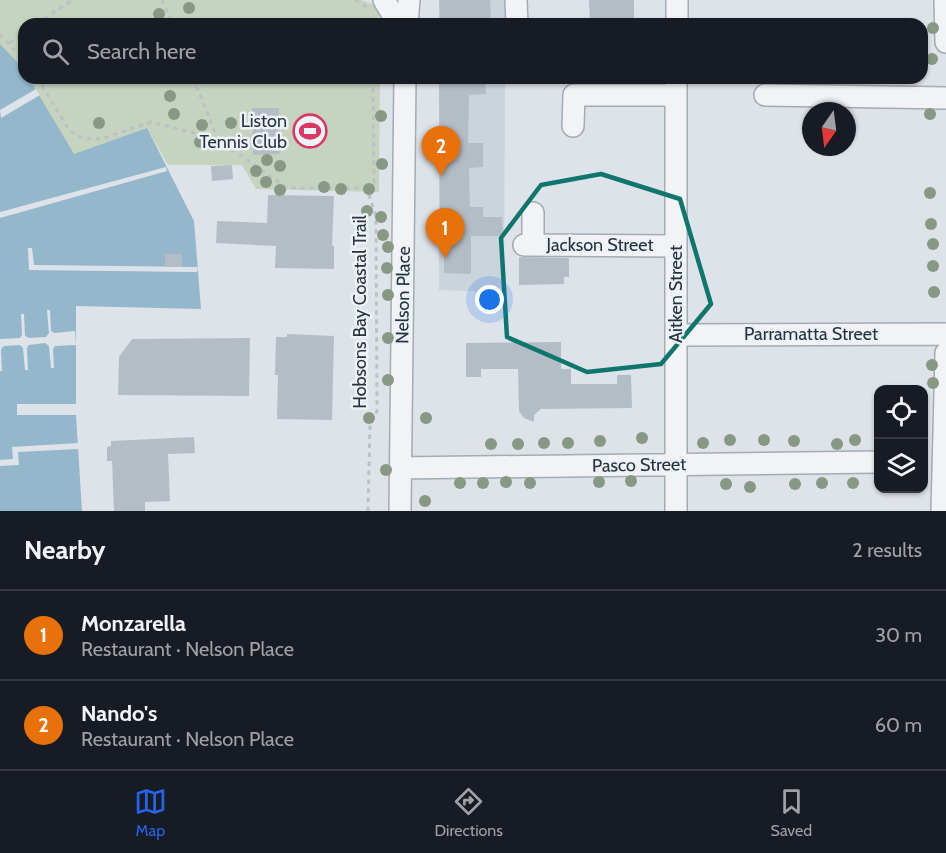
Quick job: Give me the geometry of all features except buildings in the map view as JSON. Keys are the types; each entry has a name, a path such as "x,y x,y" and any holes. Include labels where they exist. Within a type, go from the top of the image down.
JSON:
{"street":[{"path":"384,0 394,18"},
{"path":"408,18 409,0"},
{"path":"516,0 517,18"},
{"path":"676,18 677,0"},
{"path":"945,0 946,42"},
{"name":"Nelson Place","path":"400,511 405,84"},
{"path":"573,126 574,95 676,87"},
{"name":"Aitken Street","path":"676,87 676,511"},
{"path":"765,95 946,98"},
{"name":"Jackson Street","path":"533,213 529,245 676,246"},
{"name":"Parramatta Street","path":"676,335 946,334"},
{"path":"942,511 937,461 946,353"},
{"name":"Pasco Street","path":"400,468 874,462"}],"path":[{"path":"46,18 72,0"},
{"path":"162,0 169,18"},
{"path":"0,34 18,53"},
{"path":"10,43 18,37"},
{"path":"41,84 65,124 73,133 83,138 101,139 152,122 218,139 287,188 369,188"},
{"path":"195,84 218,139"},
{"name":"Hobsons Bay Coastal Trail","path":"368,511 370,424 377,411 376,216 368,192 374,182 373,84"}],"highlighted area":[{"path":"601,174 680,199 711,304 661,364 587,372 507,337 501,238 541,185"}],"shaded area":[{"path":"439,0 506,0 505,18 439,18"},
{"path":"439,84 505,84 504,292 439,290"}],"green space":[{"path":"0,0 361,0 376,5 379,14 379,18 18,18 18,64 0,44"},
{"path":"33,84 380,84 379,192 256,189 242,165 168,165 147,128 74,155"}],"water":[{"path":"0,44 18,63 18,84 33,84 74,154 147,128 194,221 201,309 76,306 76,415 82,511 0,511"}],"pier":[{"path":"36,89 40,95 1,118 0,110"},
{"path":"166,167 167,171 0,218 0,212"},
{"path":"28,248 32,248 34,265 198,267 197,272 29,270"},
{"path":"47,310 50,310 51,331 55,333 75,331 76,345 55,346 53,349 54,368 51,368 49,346 45,343 29,345 27,348 28,370 25,370 23,348 20,345 4,346 1,349 2,371 0,371 0,339 20,338 22,335 21,314 24,314 25,336 29,338 46,337 49,333"},
{"path":"17,404 76,404 76,415 17,415"},
{"path":"78,443 78,449 18,452 19,465 0,466 0,460 13,459 12,447"}],"place":[{"name":"Liston Tennis Club","path":"310,131"},
{"name":"Nando's","path":"441,176"},
{"name":"Monzarella","path":"445,258"}]}
